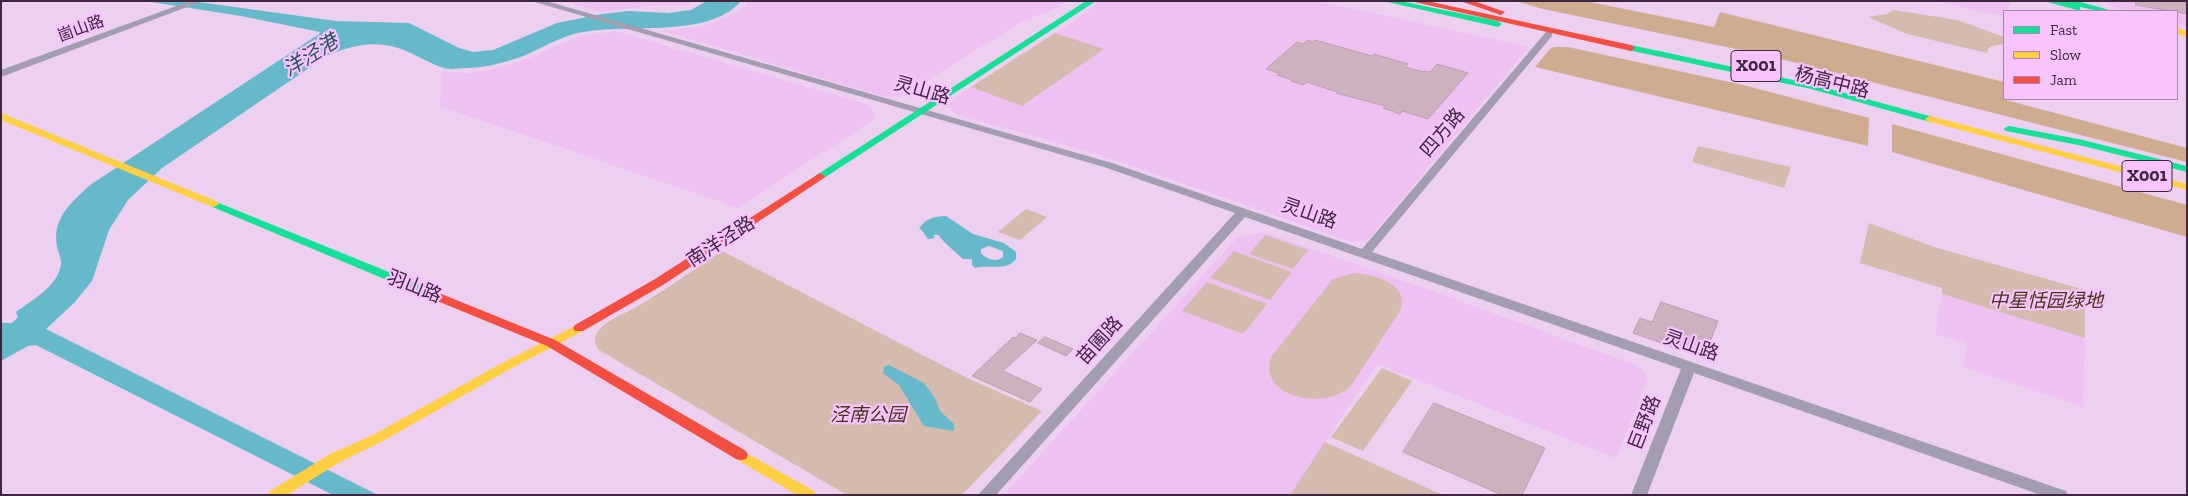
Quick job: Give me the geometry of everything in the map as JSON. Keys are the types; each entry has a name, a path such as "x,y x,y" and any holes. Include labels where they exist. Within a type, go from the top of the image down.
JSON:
{"main road":[{"name":"南洋泾路","path":"275,495 335,458 378,438 546,340 659,282 1077,1"},
{"name":"南洋泾路","path":"914,110 1092,1"},
{"name":"杨高中路","path":"1387,1 1549,34 1592,39"},
{"name":"杨高中路","path":"1414,1 1812,87 2005,133 2076,163 2187,194"},
{"name":"杨高中路","path":"1444,1 1803,76 2107,161 2187,186"},
{"name":"X001","path":"1464,1 1501,12"},
{"path":"2048,1 2073,3 2104,10"},
{"path":"2073,3 2089,10"},
{"name":"羽山路","path":"1,116 546,340 809,495"},
{"name":"X001","path":"2005,133 2083,142 2187,170"},
{"name":"杨高中路","path":"2107,161 2187,178"}],"street":[{"name":"崮山路","path":"1,74 199,1"},
{"name":"灵山路","path":"535,1 1071,153 2060,495"},
{"name":"四方路","path":"1364,254 1549,34"},
{"name":"苗圃路","path":"986,495 1243,212"},
{"name":"巨野路","path":"1639,495 1689,367"}],"shaded area":[{"path":"563,1 693,1 686,5 662,5 600,12"},
{"path":"749,1 1067,1 1053,10 1023,21 907,93 901,96 886,97 662,31 704,26 740,11"},
{"path":"1100,1 1317,1 1529,47 1368,240 1352,242 1115,160 967,118 951,111 949,105 953,99 1069,24"},
{"path":"1516,1 1585,1 1714,27 1720,12 2003,82 2003,100 2187,148 2187,162 1765,55 1543,9"},
{"path":"1937,1 2012,1 2008,10 2003,10 2003,17"},
{"path":"2101,1 2187,1 2187,26 2178,24 2178,10 2122,10"},
{"path":"615,31 863,103 871,108 875,114 873,120 738,208 440,106 442,72 470,73 497,68 524,60 577,37"},
{"path":"1554,47 1568,47 1743,85 1869,118 1868,146 1535,67 1550,49"},
{"path":"1892,124 2187,205 2187,237 1892,152"},
{"path":"1266,233 1427,289 1638,366 1647,376 1647,381 1616,458 1377,364 1290,495 1004,495 1237,238"},
{"path":"1942,294 2085,338 2083,407 1963,367 1967,344 1935,334"}],"green space":[{"path":"1894,10 1957,20 2003,37 2003,44 1992,46 1988,49 1987,53 1907,34 1868,17 1887,14"},
{"path":"1055,33 1104,49 1022,106 971,87"},
{"path":"1698,146 1791,167 1784,188 1692,162"},
{"path":"1026,209 1047,217 1020,240 998,232"},
{"name":"中星恬园绿地","path":"1869,223 1934,247 2085,290 2085,338 1942,294 1942,288 1860,263"},
{"path":"1265,235 1308,250 1293,269 1249,254"},
{"name":"泾南公园","path":"722,251 967,378 1042,411 962,495 847,495 599,350 596,346 596,335 605,324 650,299"},
{"path":"1234,251 1292,272 1270,300 1210,278"},
{"path":"1354,273 1380,278 1396,287 1402,302 1400,311 1350,387 1338,394 1324,398 1294,396 1282,390 1273,381 1269,370 1272,356 1333,279"},
{"path":"1207,282 1267,304 1243,334 1182,311"},
{"path":"1382,368 1412,381 1363,451 1331,437"},
{"path":"1325,442 1443,495 1290,495"}],"water":[{"name":"洋泾港","path":"145,1 191,1 336,21 409,23 459,48 473,52 493,50 557,23 602,14 628,11 669,13 691,10 707,1 741,1 726,13 707,21 686,26 594,30 574,34 518,58 479,67 446,69 404,50 380,44 363,45 337,52 328,55 162,168 128,200 109,230 92,281 74,303 46,329 378,495 333,495 36,345 28,346 1,361 1,323 12,323 18,317 16,312 43,292 59,273 61,263 57,246 57,227 64,212 76,198 90,185 320,32 241,16"},
{"path":"946,216 973,234 1004,243 1016,252 1016,259 1002,267 975,268 972,265 972,259 963,259 938,235 933,235 935,238 928,239 921,229 919,230 926,221","holes":["989,246 1003,251 1003,257 997,260 988,258 981,253 981,249"]},
{"path":"889,365 924,383 935,398 940,411 954,424 954,431 924,426 899,385 883,373 884,367"}],"building":[{"path":"2136,1 2187,1 2187,14 2178,12 2178,10 2164,10 2136,5"},
{"path":"1308,40 1313,42 1315,40 1372,56 1374,54 1408,64 1405,67 1424,72 1430,72 1437,64 1468,73 1428,119 1402,111 1400,114 1383,108 1385,106 1336,93 1307,82 1304,85 1291,81 1277,75 1279,73 1266,69 1297,42 1303,44"},
{"path":"1661,302 1718,321 1704,358 1633,333 1640,318 1652,322"},
{"path":"1020,333 1037,340 1003,371 1042,389 1030,402 972,376 1013,337 1015,338"},
{"path":"1045,337 1073,349 1066,356 1038,343"},
{"path":"1434,403 1545,448 1522,495 1502,495 1403,452"}],"traffic: fast":[{"path":"820,176 1092,1"},
{"path":"1387,1 1498,24"},
{"path":"2048,1 2077,8"},
{"path":"2065,1 2105,10"},
{"path":"1631,48 1812,87 1930,119"},
{"path":"2009,129 2083,143 2187,169"},
{"path":"214,204 434,295"}],"traffic: slow":[{"path":"2178,31 2187,34"},
{"path":"1,116 214,204"},
{"path":"1930,119 2187,187"},
{"path":"275,495 335,458 378,438 506,366 579,328"},
{"path":"741,455 809,495"}],"traffic: jam":[{"path":"1414,1 1631,48"},
{"path":"1464,1 1501,12"},
{"path":"579,328 659,282 820,176"},
{"path":"434,295 551,343 741,455"}]}
